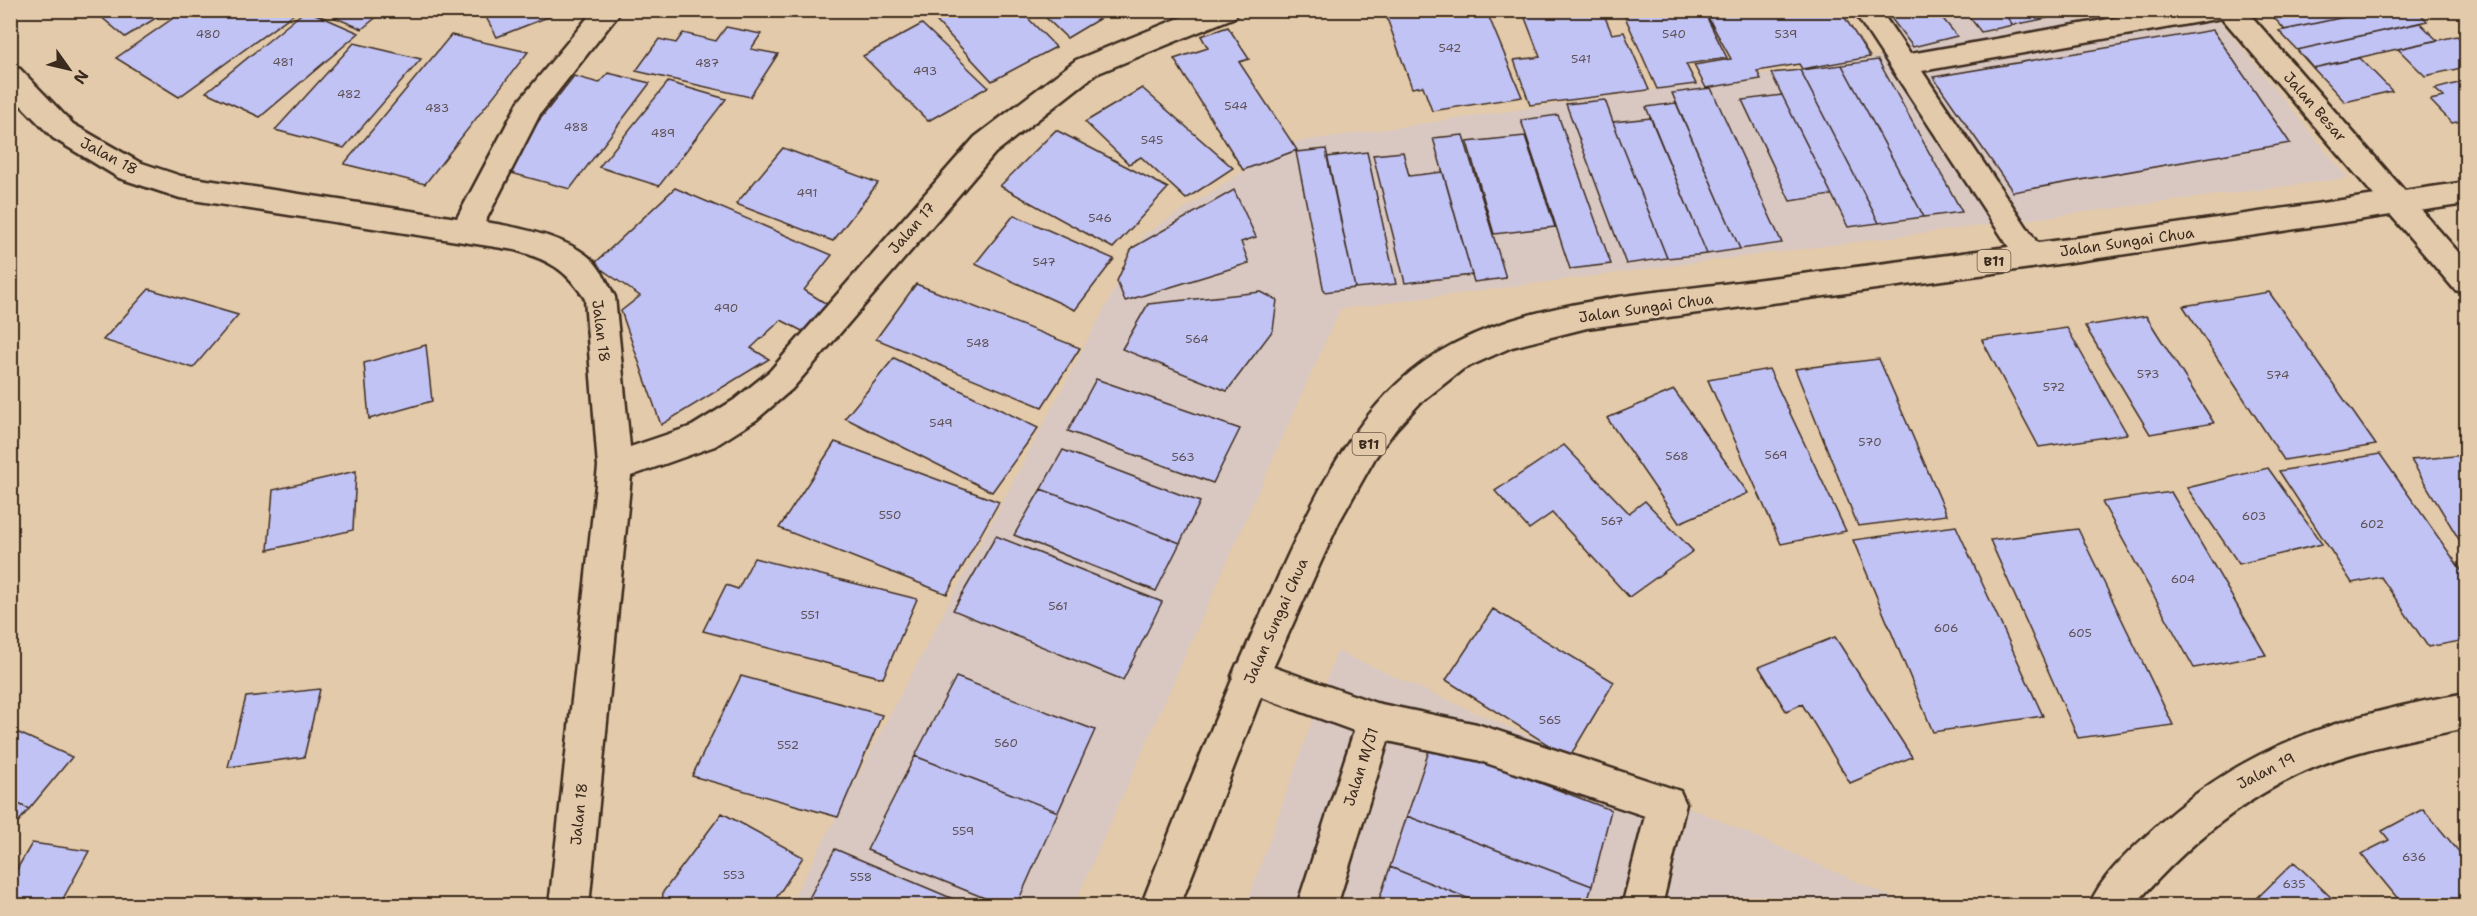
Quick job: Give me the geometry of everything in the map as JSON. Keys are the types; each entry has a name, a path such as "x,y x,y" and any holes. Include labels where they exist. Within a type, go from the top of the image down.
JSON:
{"street":[{"path":"465,231 529,108 609,10"},
{"name":"Jalan 17","path":"615,467 703,436 745,410 781,380 985,145 1086,67 1226,10"},
{"path":"1866,10 2031,256"},
{"path":"1902,65 2217,10"},
{"name":"Jalan Besar","path":"2230,10 2466,281"},
{"name":"Jalan 18","path":"10,76 63,131 129,170 180,187 515,238 548,248 582,269 600,297 615,467 569,906"},
{"name":"Jalan Sungai Chua","path":"1160,906 1251,676 1324,513 1358,459 1400,402 1435,371 1471,350 1520,331 1587,315 2031,256 2466,193"},
{"name":"Jalan M/J1","path":"1251,676 1376,721 1317,906"},
{"name":"Jalan 19","path":"2108,906 2149,858 2186,823 2244,780 2296,755 2349,735 2404,721 2466,711"},
{"path":"1376,721 1477,742 1666,804 1642,906"}],"shaded area":[{"path":"2211,10 2348,178 1340,309 1074,905 789,906 1143,235 1289,143 1885,56 1853,11"},
{"path":"1337,651 1910,905 1246,906"}],"building":[{"path":"93,10 169,10 125,37"},
{"path":"185,10 299,10 179,97 116,58"},
{"path":"306,10 359,33 260,117 206,92"},
{"path":"346,10 385,10 362,29 336,18"},
{"path":"482,10 551,10 553,15 497,37"},
{"path":"926,10 1020,10 1056,47 992,81"},
{"path":"1038,10 1114,10 1067,38"},
{"path":"1384,10 1486,10 1522,97 1432,111 1423,86 1412,88"},
{"path":"1522,10 1602,10 1612,34 1624,32 1649,90 1530,105 1514,60 1540,57"},
{"path":"1622,10 1703,10 1727,58 1686,64 1696,84 1657,89"},
{"path":"1704,10 1840,10 1870,57 1802,69 1799,64 1757,71 1761,79 1706,88 1694,65 1731,59"},
{"path":"1885,10 1936,10 1957,36 1913,47"},
{"path":"1964,10 2001,10 2013,25 1981,32"},
{"path":"2001,10 2037,10 2043,19 2013,25"},
{"path":"2037,10 2079,10 2079,11 2043,19"},
{"path":"2267,10 2377,10 2285,30"},
{"path":"2377,10 2417,10 2427,21 2297,50 2279,31"},
{"path":"2420,23 2437,40 2313,68 2297,50"},
{"path":"922,24 988,87 928,121 863,56"},
{"path":"726,27 761,34 751,49 778,54 750,97 636,71 659,39 676,43 683,33 716,41"},
{"path":"1228,27 1249,59 1239,62 1297,150 1243,170 1174,59 1208,48 1201,36"},
{"path":"2213,30 2290,143 2013,192 1933,77"},
{"path":"451,35 528,52 425,184 344,164"},
{"path":"2457,36 2466,45 2466,67 2425,76 2398,49"},
{"path":"354,43 421,59 344,148 275,130"},
{"path":"2360,58 2392,91 2345,102 2313,68"},
{"path":"1878,60 1962,212 1924,217 1842,65"},
{"path":"1842,65 1924,217 1879,223 1800,70"},
{"path":"1800,70 1879,223 1848,227 1771,73"},
{"path":"608,73 650,83 570,189 500,170 574,76 599,83"},
{"path":"2466,81 2466,100 2464,100 2466,120 2452,123 2430,100 2444,97 2435,89"},
{"path":"668,82 726,99 659,186 599,167"},
{"path":"1142,88 1233,168 1186,199 1141,157 1129,164 1085,122"},
{"path":"1711,88 1782,243 1740,249 1672,93"},
{"path":"1782,95 1832,195 1790,201 1742,100"},
{"path":"1605,100 1667,258 1626,264 1566,104"},
{"path":"1676,103 1740,249 1707,254 1646,107"},
{"path":"1558,115 1611,264 1570,269 1521,120"},
{"path":"1651,118 1707,254 1667,258 1613,122"},
{"path":"1056,130 1168,188 1113,248 1000,186"},
{"path":"1463,135 1506,278 1474,282 1433,138"},
{"path":"1525,136 1555,227 1494,234 1467,142"},
{"path":"783,148 878,183 833,241 736,204"},
{"path":"1326,149 1355,288 1324,292 1296,152"},
{"path":"1367,152 1396,284 1355,288 1327,157"},
{"path":"1403,152 1409,176 1443,172 1472,275 1405,283 1373,155"},
{"path":"675,188 832,255 804,290 830,306 806,333 781,320 751,348 769,359 661,425 621,311 640,296 594,264"},
{"path":"1234,190 1256,237 1241,242 1249,263 1125,301 1117,281 1132,248"},
{"path":"1014,215 1114,259 1075,310 975,264"},
{"path":"916,284 1080,348 1042,407 876,339"},
{"path":"149,289 238,315 193,368 103,340"},
{"path":"1261,292 1277,300 1273,330 1227,391 1122,349 1148,304"},
{"path":"2269,292 2376,445 2284,460 2183,306"},
{"path":"2146,316 2214,423 2150,434 2085,326"},
{"path":"2067,328 2127,434 2039,447 1982,340"},
{"path":"426,345 432,401 369,419 364,363"},
{"path":"894,358 1038,428 992,492 845,418"},
{"path":"1879,359 1947,515 1858,526 1795,369"},
{"path":"1769,369 1846,531 1781,544 1708,380"},
{"path":"1096,379 1240,429 1213,483 1068,431"},
{"path":"1674,390 1748,493 1679,523 1607,418"},
{"path":"835,442 999,502 947,594 779,528"},
{"path":"1564,445 1629,513 1645,501 1693,551 1629,597 1552,513 1529,529 1495,491"},
{"path":"1063,450 1200,502 1180,543 1041,489"},
{"path":"2380,454 2466,577 2466,640 2428,647 2381,577 2352,583 2279,471"},
{"path":"2466,455 2466,551 2411,460"},
{"path":"2268,468 2322,544 2239,564 2187,488"},
{"path":"356,471 353,530 268,550 273,490"},
{"path":"1041,489 1180,543 1156,591 1014,535"},
{"path":"2171,492 2266,655 2194,668 2102,502"},
{"path":"1956,526 2043,716 1933,732 1853,540"},
{"path":"2078,529 2173,725 2078,738 1990,540"},
{"path":"996,536 1162,602 1123,680 953,610"},
{"path":"754,558 917,599 883,678 703,631 726,585 738,589"},
{"path":"1493,609 1614,682 1569,758 1446,680"},
{"path":"1835,637 1912,757 1850,783 1802,704 1786,711 1759,667"},
{"path":"741,676 882,715 838,817 692,776"},
{"path":"956,677 1095,730 1058,812 915,756"},
{"path":"320,689 304,757 228,767 246,697"},
{"path":"10,729 72,757 29,809 10,800"},
{"path":"1432,742 1611,810 1592,886 1407,816"},
{"path":"915,756 1058,812 1016,906 1004,906 867,850"},
{"path":"10,800 29,809 10,832"},
{"path":"2423,809 2466,860 2466,906 2404,906 2361,854 2389,840 2382,831"},
{"path":"722,813 803,857 771,906 662,906 663,892"},
{"path":"1407,816 1592,886 1586,906 1487,906 1390,867"},
{"path":"32,843 89,851 59,906 10,906 10,881"},
{"path":"835,849 970,906 805,906"},
{"path":"2294,862 2340,906 2249,906"},
{"path":"1390,867 1487,906 1377,906"}]}
